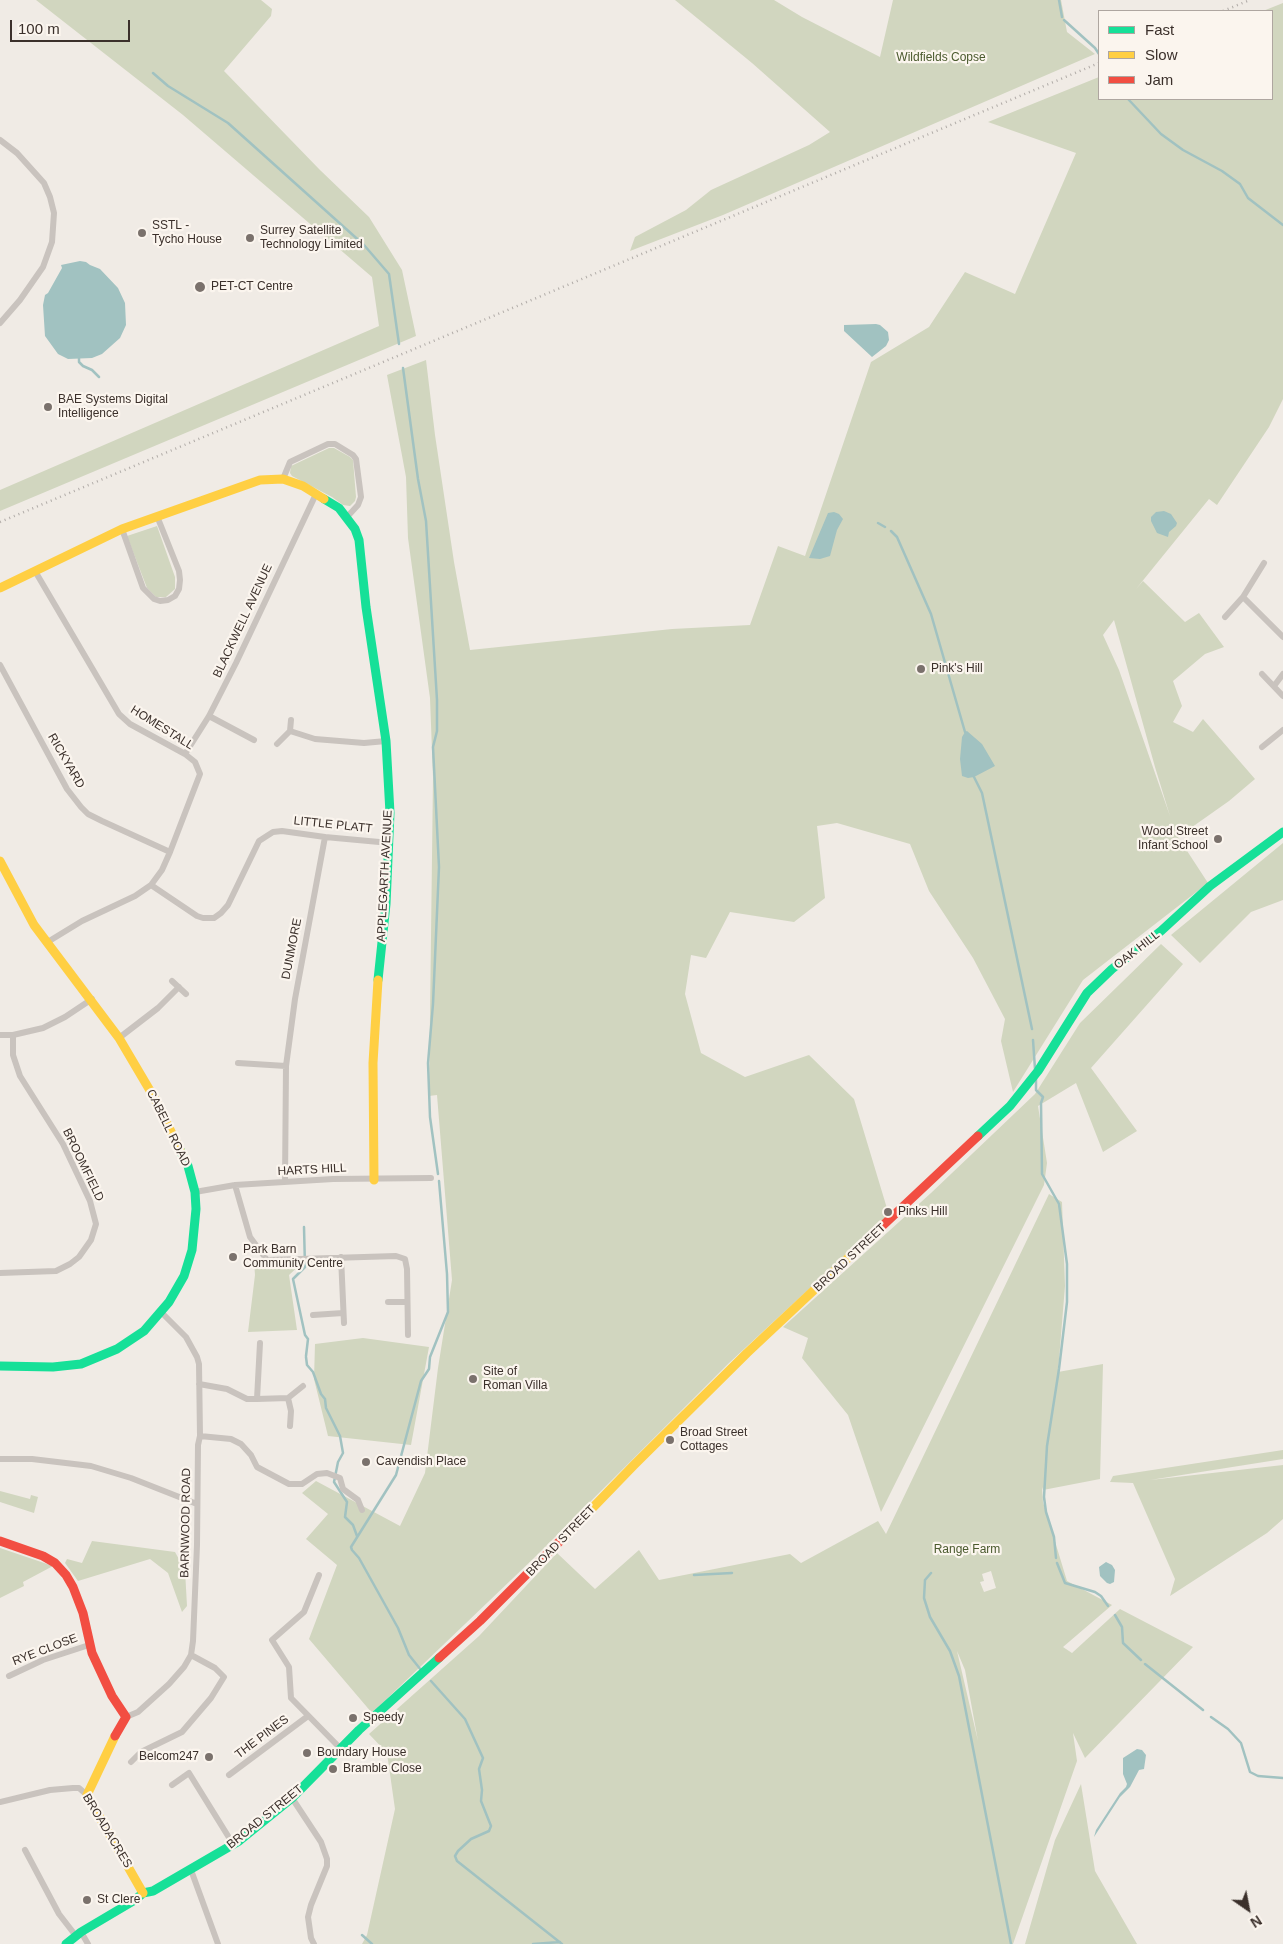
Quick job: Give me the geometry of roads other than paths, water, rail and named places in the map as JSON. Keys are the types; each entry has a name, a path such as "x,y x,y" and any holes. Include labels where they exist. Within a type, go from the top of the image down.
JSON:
{"street":[{"path":"0,140 17,153 44,183 54,213 54,228 48,255 43,267 20,300 0,323"},
{"path":"283,479 290,462 328,444 335,444 353,455 356,460 361,497 358,505 347,517"},
{"name":"APPLEGARTH AVENUE","path":"0,588 122,529 260,480 283,479 303,486 339,508 355,529 359,540 366,607 386,741 390,842 373,1063 374,1180"},
{"name":"BLACKWELL AVENUE","path":"186,754 209,716 236,663 316,494"},
{"path":"122,529 143,588 154,599 160,601 168,600 175,596 179,589 179,571 157,516"},
{"path":"1225,617 1243,597 1264,563"},
{"name":"HOMESTALL","path":"35,571 119,714 130,724 186,754 195,762 200,774 170,852 162,870 151,885 136,896 82,921 46,943"},
{"path":"1243,597 1283,637"},
{"name":"RICKYARD","path":"0,664 67,789 81,807 88,814 170,852"},
{"path":"1262,674 1283,696"},
{"path":"1274,686 1283,674"},
{"path":"209,716 254,740"},
{"path":"277,744 290,731 290,720"},
{"path":"1262,748 1283,730"},
{"path":"290,731 315,738 364,743 386,741"},
{"name":"LITTLE PLATT","path":"151,885 197,916 214,918 228,905 259,841 273,832 282,831 325,837 390,842"},
{"name":"OAK HILL","path":"1021,1093 1035,1075 1087,993 1112,969 1161,931 1210,886 1283,832"},
{"name":"DUNMORE","path":"285,1182 284,1122 286,1066 295,999 325,837"},
{"name":"CABELL ROAD","path":"0,861 24,909 46,943 92,999 119,1038 155,1099 188,1166 195,1192 196,1227 190,1258 176,1291 162,1313 144,1331 125,1345 92,1361 64,1366 0,1366"},
{"path":"172,980 186,994"},
{"path":"119,1038 158,1008 179,987"},
{"path":"0,1035 13,1035 43,1028 65,1017 92,999"},
{"name":"BROOMFIELD","path":"0,1273 56,1271 70,1264 79,1257 91,1240 96,1224 90,1201 63,1144 20,1076 13,1055 13,1035"},
{"path":"236,1064 286,1066"},
{"name":"BROAD STREET","path":"66,1944 135,1900 142,1893 153,1892 233,1844 292,1798 368,1722 480,1621 547,1556 634,1465 747,1353 910,1201 1021,1093"},
{"name":"HARTS HILL","path":"195,1192 235,1185 333,1179 431,1178"},
{"path":"235,1185 250,1237 267,1260 396,1256 405,1259 407,1269 408,1335"},
{"path":"341,1257 344,1323"},
{"path":"388,1302 407,1302"},
{"name":"BARNWOOD ROAD","path":"126,1717 138,1712 170,1684 184,1667 191,1655 195,1612 198,1445 200,1436 198,1357 186,1337 162,1313"},
{"path":"313,1315 343,1313"},
{"path":"257,1399 260,1343"},
{"path":"199,1384 227,1390 247,1398 257,1399 288,1398 303,1386"},
{"path":"288,1398 292,1412 290,1426"},
{"path":"200,1436 231,1439 241,1444 251,1454 257,1466 289,1484 302,1484 318,1474 326,1473 340,1478 343,1489 358,1500 362,1510"},
{"path":"0,1459 32,1459 91,1466 131,1478 198,1504"},
{"path":"0,1541 43,1556 61,1569 73,1587 89,1645 112,1696 126,1717 113,1740 88,1795"},
{"name":"THE PINES","path":"318,1575 304,1612 272,1640 290,1668 291,1698 341,1749"},
{"name":"RYE CLOSE","path":"9,1676 43,1660 89,1645"},
{"path":"131,1762 141,1752 182,1732 211,1698 224,1677 215,1668 191,1655"},
{"name":"THE PINES","path":"229,1775 308,1716"},
{"path":"172,1785 189,1773 233,1844"},
{"name":"BROADACRES","path":"0,1802 50,1790 80,1788 88,1795 142,1893"},
{"path":"292,1798 321,1842 327,1859 328,1866 311,1905 308,1917 311,1938 314,1944"},
{"path":"25,1850 59,1914 88,1944"},
{"path":"191,1870 218,1944"}],"water":[{"path":"80,261 100,269 118,288 125,303 126,325 120,338 102,354 92,358 68,359 58,354 45,336 43,305 45,295 62,268 61,265"},
{"path":"876,324 888,332 889,340 886,346 872,357 844,331 844,325"},
{"path":"1164,511 1171,514 1177,523 1169,532 1168,537 1157,533 1151,521 1151,517 1156,512"},
{"path":"834,512 843,519 837,530 830,556 820,559 809,558 828,513"},
{"path":"967,731 982,744 995,766 974,777 968,778 962,776 960,759 962,737"},
{"path":"1106,1562 1112,1565 1115,1570 1114,1582 1110,1584 1100,1576 1099,1567"},
{"path":"1137,1749 1142,1750 1146,1755 1144,1769 1139,1770 1130,1787 1120,1797 1094,1837 1096,1830 1126,1787 1127,1784 1123,1774 1123,1758"}],"waterway":[{"path":"1059,0 1062,17"},
{"path":"1064,20 1098,52"},
{"path":"153,73 168,86 228,123 364,245 389,274 399,344"},
{"path":"1129,100 1161,134 1183,150 1222,171 1240,184 1248,198 1283,225"},
{"path":"79,358 79,362 83,366 92,370 99,377"},
{"path":"403,368 418,479 426,521 437,700 437,731 433,747 439,867 433,1004 428,1063 430,1117 438,1174"},
{"path":"878,523 885,527"},
{"path":"891,531 897,537 931,614 965,732"},
{"path":"974,777 982,793 1032,1029"},
{"path":"1033,1040 1035,1069"},
{"path":"1036,1077 1036,1090 1043,1097 1041,1103 1042,1174 1059,1204 1067,1264 1067,1302 1047,1446 1044,1497 1046,1512 1054,1537 1056,1558"},
{"path":"421,1670 409,1655 398,1628 351,1547 396,1475 421,1381 429,1369 430,1357 448,1312 447,1274 439,1181"},
{"path":"304,1227 305,1267 293,1279 305,1335 308,1339 306,1356"},
{"path":"306,1357 307,1365 313,1372 321,1394 325,1399 326,1408 340,1436 343,1453 338,1462 334,1482 347,1502 345,1517 353,1525 357,1536"},
{"path":"1057,1563 1065,1583 1095,1592 1101,1596 1108,1606"},
{"path":"694,1575 732,1573"},
{"path":"931,1573 925,1580 924,1598 930,1617 950,1651 959,1676 1011,1944"},
{"path":"1115,1615 1122,1627 1123,1643 1141,1660"},
{"path":"1145,1664 1203,1710"},
{"path":"431,1681 465,1719 483,1758 479,1769 482,1790 481,1801 491,1826 489,1831 471,1839 458,1851 455,1856 457,1861 562,1944"},
{"path":"1211,1717 1228,1729 1241,1743 1250,1772 1258,1776 1283,1778"},
{"path":"362,1935 372,1944"},
{"path":"533,1944 560,1942"}],"railway":[{"path":"1225,10 1250,0"},
{"path":"0,522 1098,63"}],"place":[{"name":"SSTL - Tycho House","path":"142,233"},
{"name":"Surrey Satellite Technology Limited","path":"250,238"},
{"name":"PET-CT Centre","path":"200,287"},
{"name":"BAE Systems Digital Intelligence","path":"48,407"},
{"name":"Pink's Hill","path":"921,669"},
{"name":"Wood Street Infant School","path":"1218,839"},
{"name":"Pinks Hill","path":"888,1212"},
{"name":"Park Barn Community Centre","path":"233,1257"},
{"name":"Site of Roman Villa","path":"473,1379"},
{"name":"Broad Street Cottages","path":"670,1440"},
{"name":"Cavendish Place","path":"366,1462"},
{"name":"Speedy","path":"353,1718"},
{"name":"Boundary House","path":"307,1753"},
{"name":"Belcom247","path":"209,1757"},
{"name":"Bramble Close","path":"333,1769"},
{"name":"St Clere","path":"87,1900"}],"park label":[{"name":"Wildfields Copse","path":"941,58"},
{"name":"Range Farm","path":"967,1550"}]}
